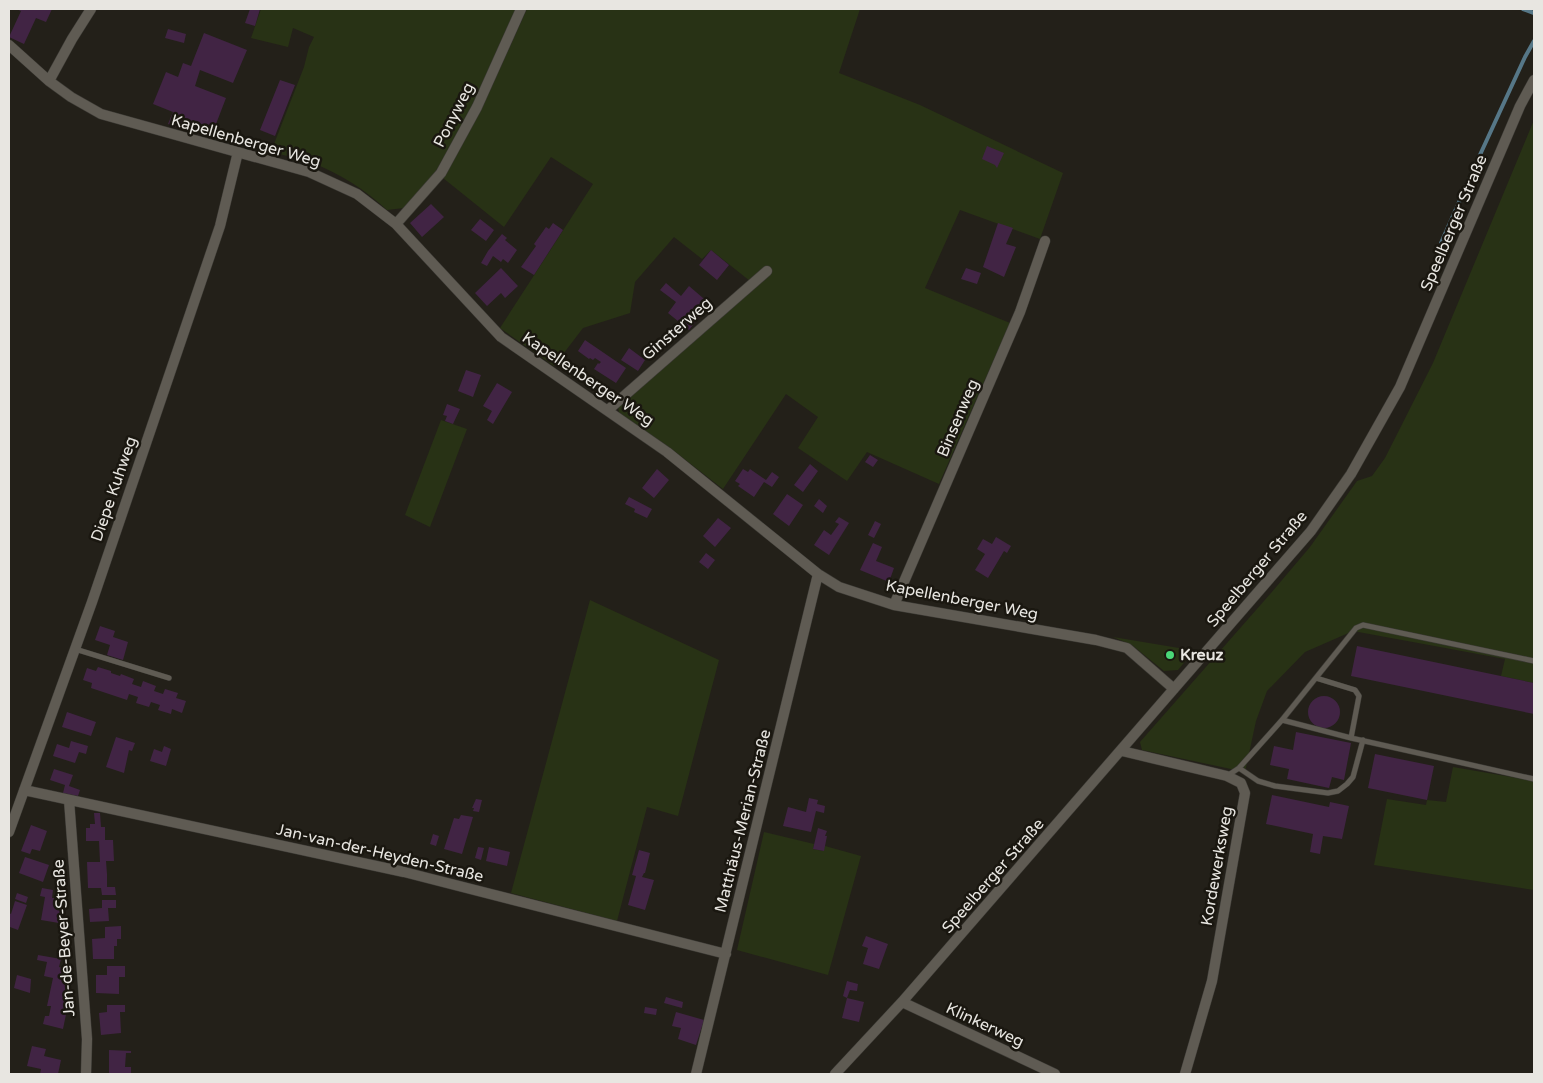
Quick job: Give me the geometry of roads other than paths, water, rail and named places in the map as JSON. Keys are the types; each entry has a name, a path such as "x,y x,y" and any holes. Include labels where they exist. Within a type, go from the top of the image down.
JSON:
{"street":[{"path":"49,81 92,9"},
{"name":"Ponyweg","path":"396,224 441,173 477,107 521,9"},
{"name":"Kapellenberger Weg","path":"9,45 70,97 100,114 309,172 356,194 396,224 500,337 667,452 818,574 838,587 894,605 1096,640 1127,648 1174,689"},
{"name":"Speelberger Straße","path":"836,1074 902,1002 1122,751 1311,531 1351,474 1400,387 1520,106 1534,80"},
{"name":"Diepe Kuhweg","path":"9,832 75,649 220,226 238,152"},
{"name":"Binsenweg","path":"894,605 1020,312 1045,241"},
{"name":"Ginsterweg","path":"608,410 767,271"},
{"name":"Matthäus-Merian-Straße","path":"696,1074 818,574"},
{"name":"Kordewerksweg","path":"1122,751 1227,776 1241,783 1246,793 1212,981 1185,1074"},
{"name":"Jan-van-der-Heyden-Straße","path":"24,790 404,872 726,954"},
{"name":"Jan-de-Beyer-Straße","path":"70,800 87,1039 86,1074"},
{"name":"Klinkerweg","path":"902,1002 1055,1074"}],"lane":[{"path":"1227,776 1239,768 1282,720 1356,628 1362,625 1534,661"},
{"path":"75,649 169,678"},
{"path":"1316,678 1356,690 1359,696 1351,738"},
{"path":"1282,720 1351,738 1534,779"},
{"path":"1239,768 1258,781 1275,786 1328,793 1338,791 1353,777 1363,740"}],"waterway":[{"path":"1523,9 1534,13"},
{"path":"1441,243 1534,41"}],"place":[{"name":"Kreuz","path":"1170,655"}]}
